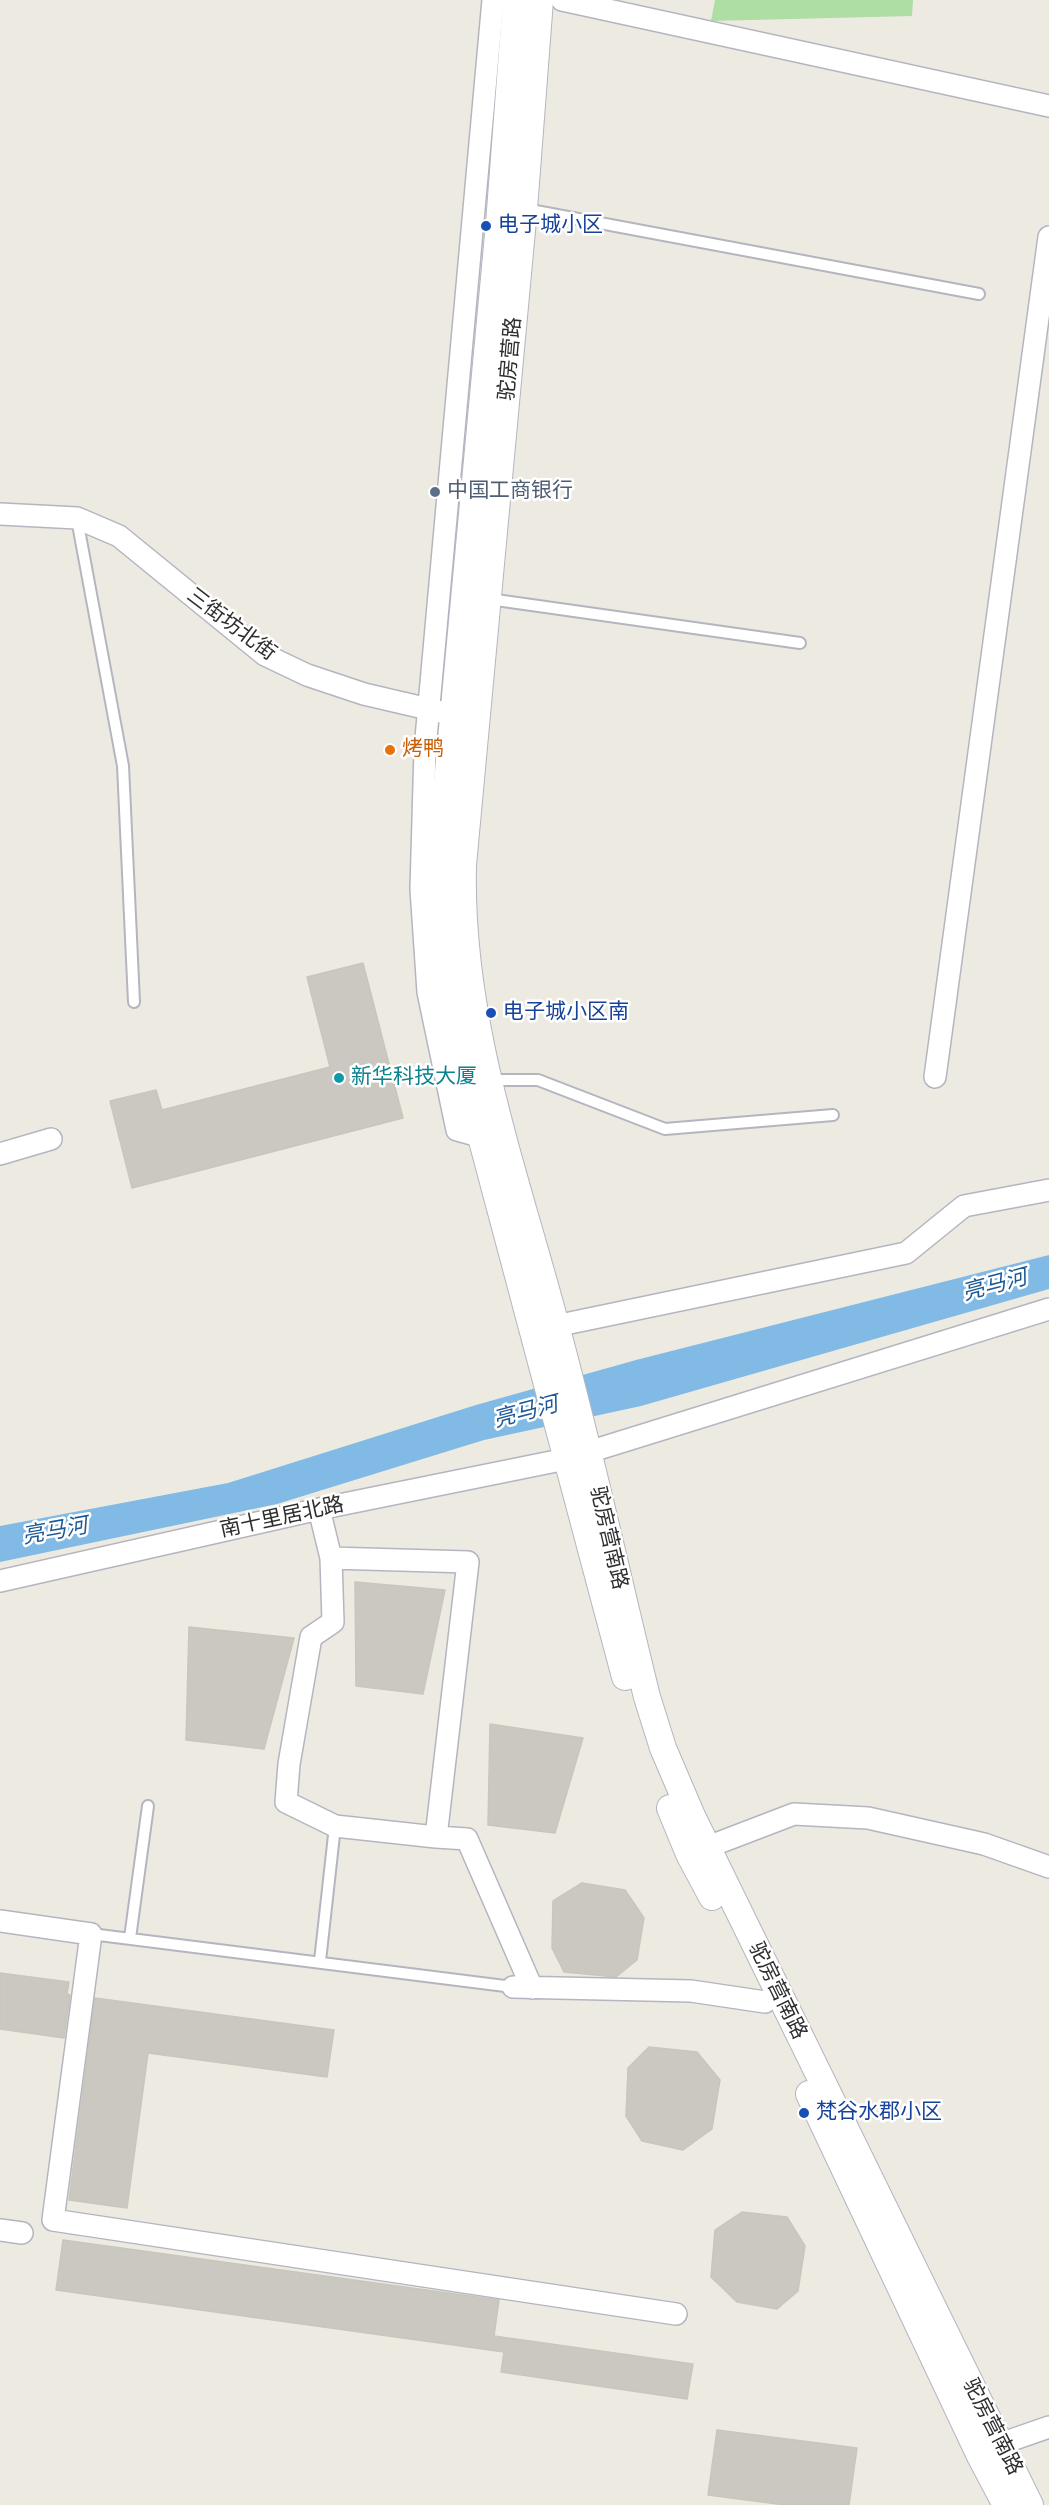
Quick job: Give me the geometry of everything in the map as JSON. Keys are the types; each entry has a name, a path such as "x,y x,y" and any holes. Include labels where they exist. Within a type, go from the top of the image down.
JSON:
{"street":[{"path":"482,1137 457,1130 428,992 421,889 452,714 493,0"},
{"name":"驼房营路","path":"477,597 499,224 516,0"},
{"name":"驼房营路","path":"478,1080 449,1002 442,941 440,858 452,714 477,597 524,209 540,0"},
{"path":"562,0 1049,106"},
{"path":"935,1077 1049,237"},
{"name":"三街坊北街","path":"0,514 77,518 119,536 265,656 307,675 364,694 452,714"},
{"path":"478,1080 482,1137 532,1331 577,1456"},
{"path":"478,1080 556,1325 577,1456"},
{"path":"0,1154 51,1139"},
{"path":"532,1331 906,1253 964,1206 1049,1190"},
{"name":"南十里居北路","path":"0,1581 319,1509 577,1456 1049,1309"},
{"name":"驼房营南路","path":"577,1456 634,1707 657,1777 698,1851 990,2450 1006,2505"},
{"path":"319,1509 331,1558 333,1622 311,1637 289,1764 286,1802 336,1826 467,1839 523,1988 691,1991 765,2002"},
{"path":"331,1558 468,1562 436,1837"},
{"path":"698,1851 794,1814 804,1814 868,1818 984,1844 1049,1867"},
{"name":"驼房营南路","path":"698,1851 765,2002 990,2450 1030,2505"},
{"path":"0,1921 91,1934 53,2220 676,2314"},
{"path":"0,2230 22,2233"},
{"path":"990,2450 1049,2427"}],"lane":[{"path":"524,209 979,294"},
{"path":"77,518 123,766 134,1002"},
{"path":"477,597 800,643"},
{"path":"478,1080 538,1080 665,1130 833,1115"},
{"path":"130,1938 148,1806"},
{"path":"321,1961 336,1826"},
{"path":"91,1934 523,1988"}],"green space":[{"path":"715,0 913,0 912,16 711,21"}],"water":[{"name":"亮马河","path":"1049,1255 1049,1289 641,1406 484,1440 277,1504 0,1562 0,1526 228,1483 476,1405 636,1360"}],"building":[{"name":"新华科技大厦","path":"363,963 403,1118 132,1188 110,1101 156,1090 162,1110 330,1067 307,977"},
{"path":"355,1582 445,1590 423,1694 356,1686"},
{"path":"189,1627 294,1638 264,1749 186,1740"},
{"path":"490,1724 583,1738 555,1833 488,1825"},
{"path":"582,1883 625,1890 644,1918 637,1960 616,1977 564,1972 552,1948 553,1901"},
{"path":"0,1973 69,1982 67,1994 70,1995 64,2038 0,2029"},
{"path":"95,1998 334,2030 327,2077 148,2053 127,2208 69,2200"},
{"path":"649,2047 697,2052 720,2080 712,2129 683,2150 642,2141 626,2116 628,2068"},
{"path":"742,2212 787,2217 805,2246 798,2291 777,2309 737,2302 711,2277 715,2230"},
{"path":"63,2240 499,2300 494,2336 693,2364 687,2399 501,2372 504,2352 56,2290"},
{"path":"717,2430 857,2448 849,2505 785,2505 708,2495"}],"place":[{"name":"电子城小区","path":"486,226"},
{"name":"中国工商银行","path":"435,492"},
{"name":"烤鸭","path":"390,750"},
{"name":"电子城小区南","path":"491,1013"},
{"name":"新华科技大厦","path":"339,1078"},
{"name":"梵谷水郡小区","path":"804,2113"}]}
